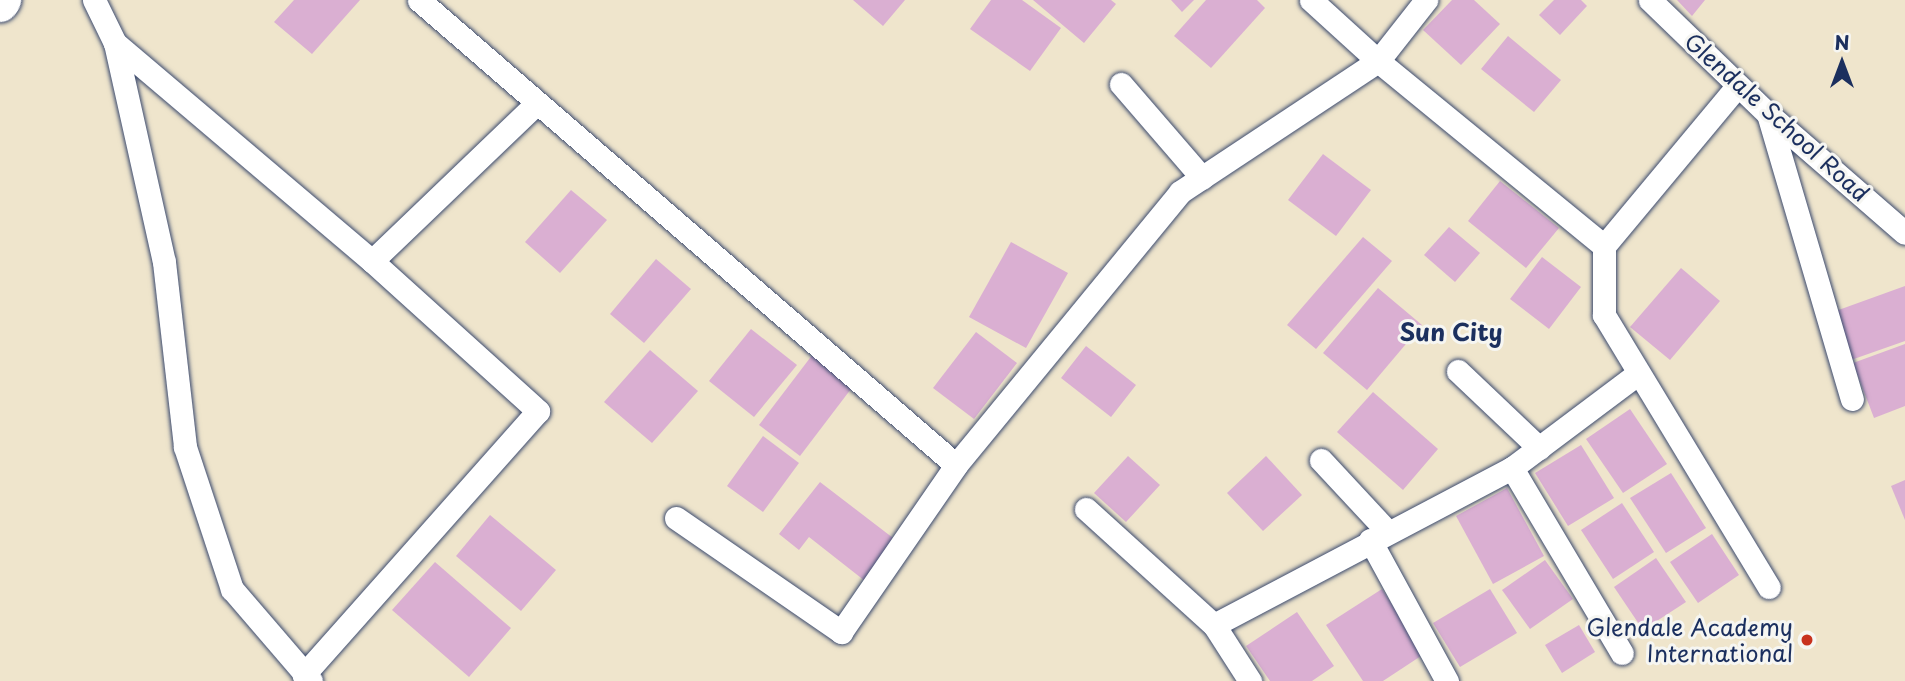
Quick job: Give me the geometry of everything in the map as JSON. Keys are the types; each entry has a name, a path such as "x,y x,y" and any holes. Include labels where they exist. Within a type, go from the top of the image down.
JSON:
{"street":[{"path":"94,0 114,43 164,262 185,447 232,589 308,678 538,411 372,261 114,43"},
{"path":"419,0 956,465"},
{"path":"1311,0 1378,61 1604,246"},
{"path":"676,518 841,632 956,465 1180,192 1378,61 1426,0"},
{"name":"Glendale School Road","path":"1650,0 1768,114 1905,233"},
{"path":"1121,84 1202,178"},
{"path":"1738,85 1604,246 1604,315 1637,374 1769,587"},
{"path":"372,261 537,103"},
{"path":"1768,114 1852,399"},
{"path":"1458,371 1539,448"},
{"path":"1214,625 1379,535 1512,468 1637,374"},
{"path":"1321,460 1379,535 1447,681"},
{"path":"1512,468 1622,653"},
{"path":"1086,509 1214,625 1251,681"}],"building":[{"path":"294,0 360,0 312,54 274,22"},
{"path":"853,0 905,0 883,26"},
{"path":"991,0 1022,0 1061,28 1030,71 970,29"},
{"path":"1033,0 1111,0 1116,4 1084,43"},
{"path":"1171,0 1194,0 1182,12"},
{"path":"1206,0 1257,0 1265,8 1211,68 1174,36"},
{"path":"1452,0 1474,0 1500,24 1461,65 1423,30"},
{"path":"1554,0 1581,0 1587,6 1560,35 1539,15"},
{"path":"1677,0 1705,0 1692,16"},
{"path":"1508,36 1561,80 1534,112 1481,69"},
{"path":"1323,154 1371,190 1336,236 1288,200"},
{"path":"1500,181 1559,228 1526,268 1468,221"},
{"path":"571,190 607,220 560,273 525,242"},
{"path":"1449,227 1480,253 1455,282 1424,255"},
{"path":"1363,237 1392,261 1316,349 1287,325"},
{"path":"1011,242 1068,273 1026,348 969,317"},
{"path":"1542,257 1581,287 1549,329 1510,299"},
{"path":"656,259 691,289 644,343 610,314"},
{"path":"1681,268 1720,301 1670,360 1630,327"},
{"path":"1905,286 1905,341 1851,360 1833,312"},
{"path":"1378,288 1422,325 1367,390 1323,353"},
{"path":"751,329 797,365 754,417 709,381"},
{"path":"976,332 1017,363 974,419 933,388"},
{"path":"1905,344 1905,406 1874,418 1853,363"},
{"path":"1086,346 1136,385 1111,417 1061,378"},
{"path":"650,350 698,391 652,443 604,402"},
{"path":"813,354 854,385 800,456 759,425"},
{"path":"1373,392 1438,449 1403,490 1337,432"},
{"path":"1630,409 1667,464 1623,493 1586,439"},
{"path":"763,436 799,463 763,512 727,486"},
{"path":"1581,445 1614,498 1568,526 1535,473"},
{"path":"1128,456 1160,485 1126,522 1094,493"},
{"path":"1266,456 1302,495 1263,531 1227,493"},
{"path":"1671,473 1706,528 1666,553 1630,498"},
{"path":"1905,480 1905,520 1891,486"},
{"path":"820,482 897,541 865,581 809,537 799,550 779,534"},
{"path":"1507,488 1544,556 1493,584 1456,516"},
{"path":"1622,503 1654,552 1613,579 1581,530"},
{"path":"490,515 556,570 521,611 456,556"},
{"path":"1712,534 1739,575 1698,603 1670,562"},
{"path":"1656,558 1686,602 1643,630 1614,587"},
{"path":"1545,560 1573,599 1530,629 1502,590"},
{"path":"435,562 511,628 469,677 392,610"},
{"path":"1382,589 1424,654 1383,681 1363,681 1326,625"},
{"path":"1490,589 1517,633 1460,667 1433,623"},
{"path":"1297,612 1334,666 1312,681 1270,681 1246,646"},
{"path":"1579,625 1595,652 1562,673 1545,645"}],"place":[{"name":"Glendale Academy International","path":"1807,640"}],"district":[{"name":"Sun City","path":"1451,332"}]}
